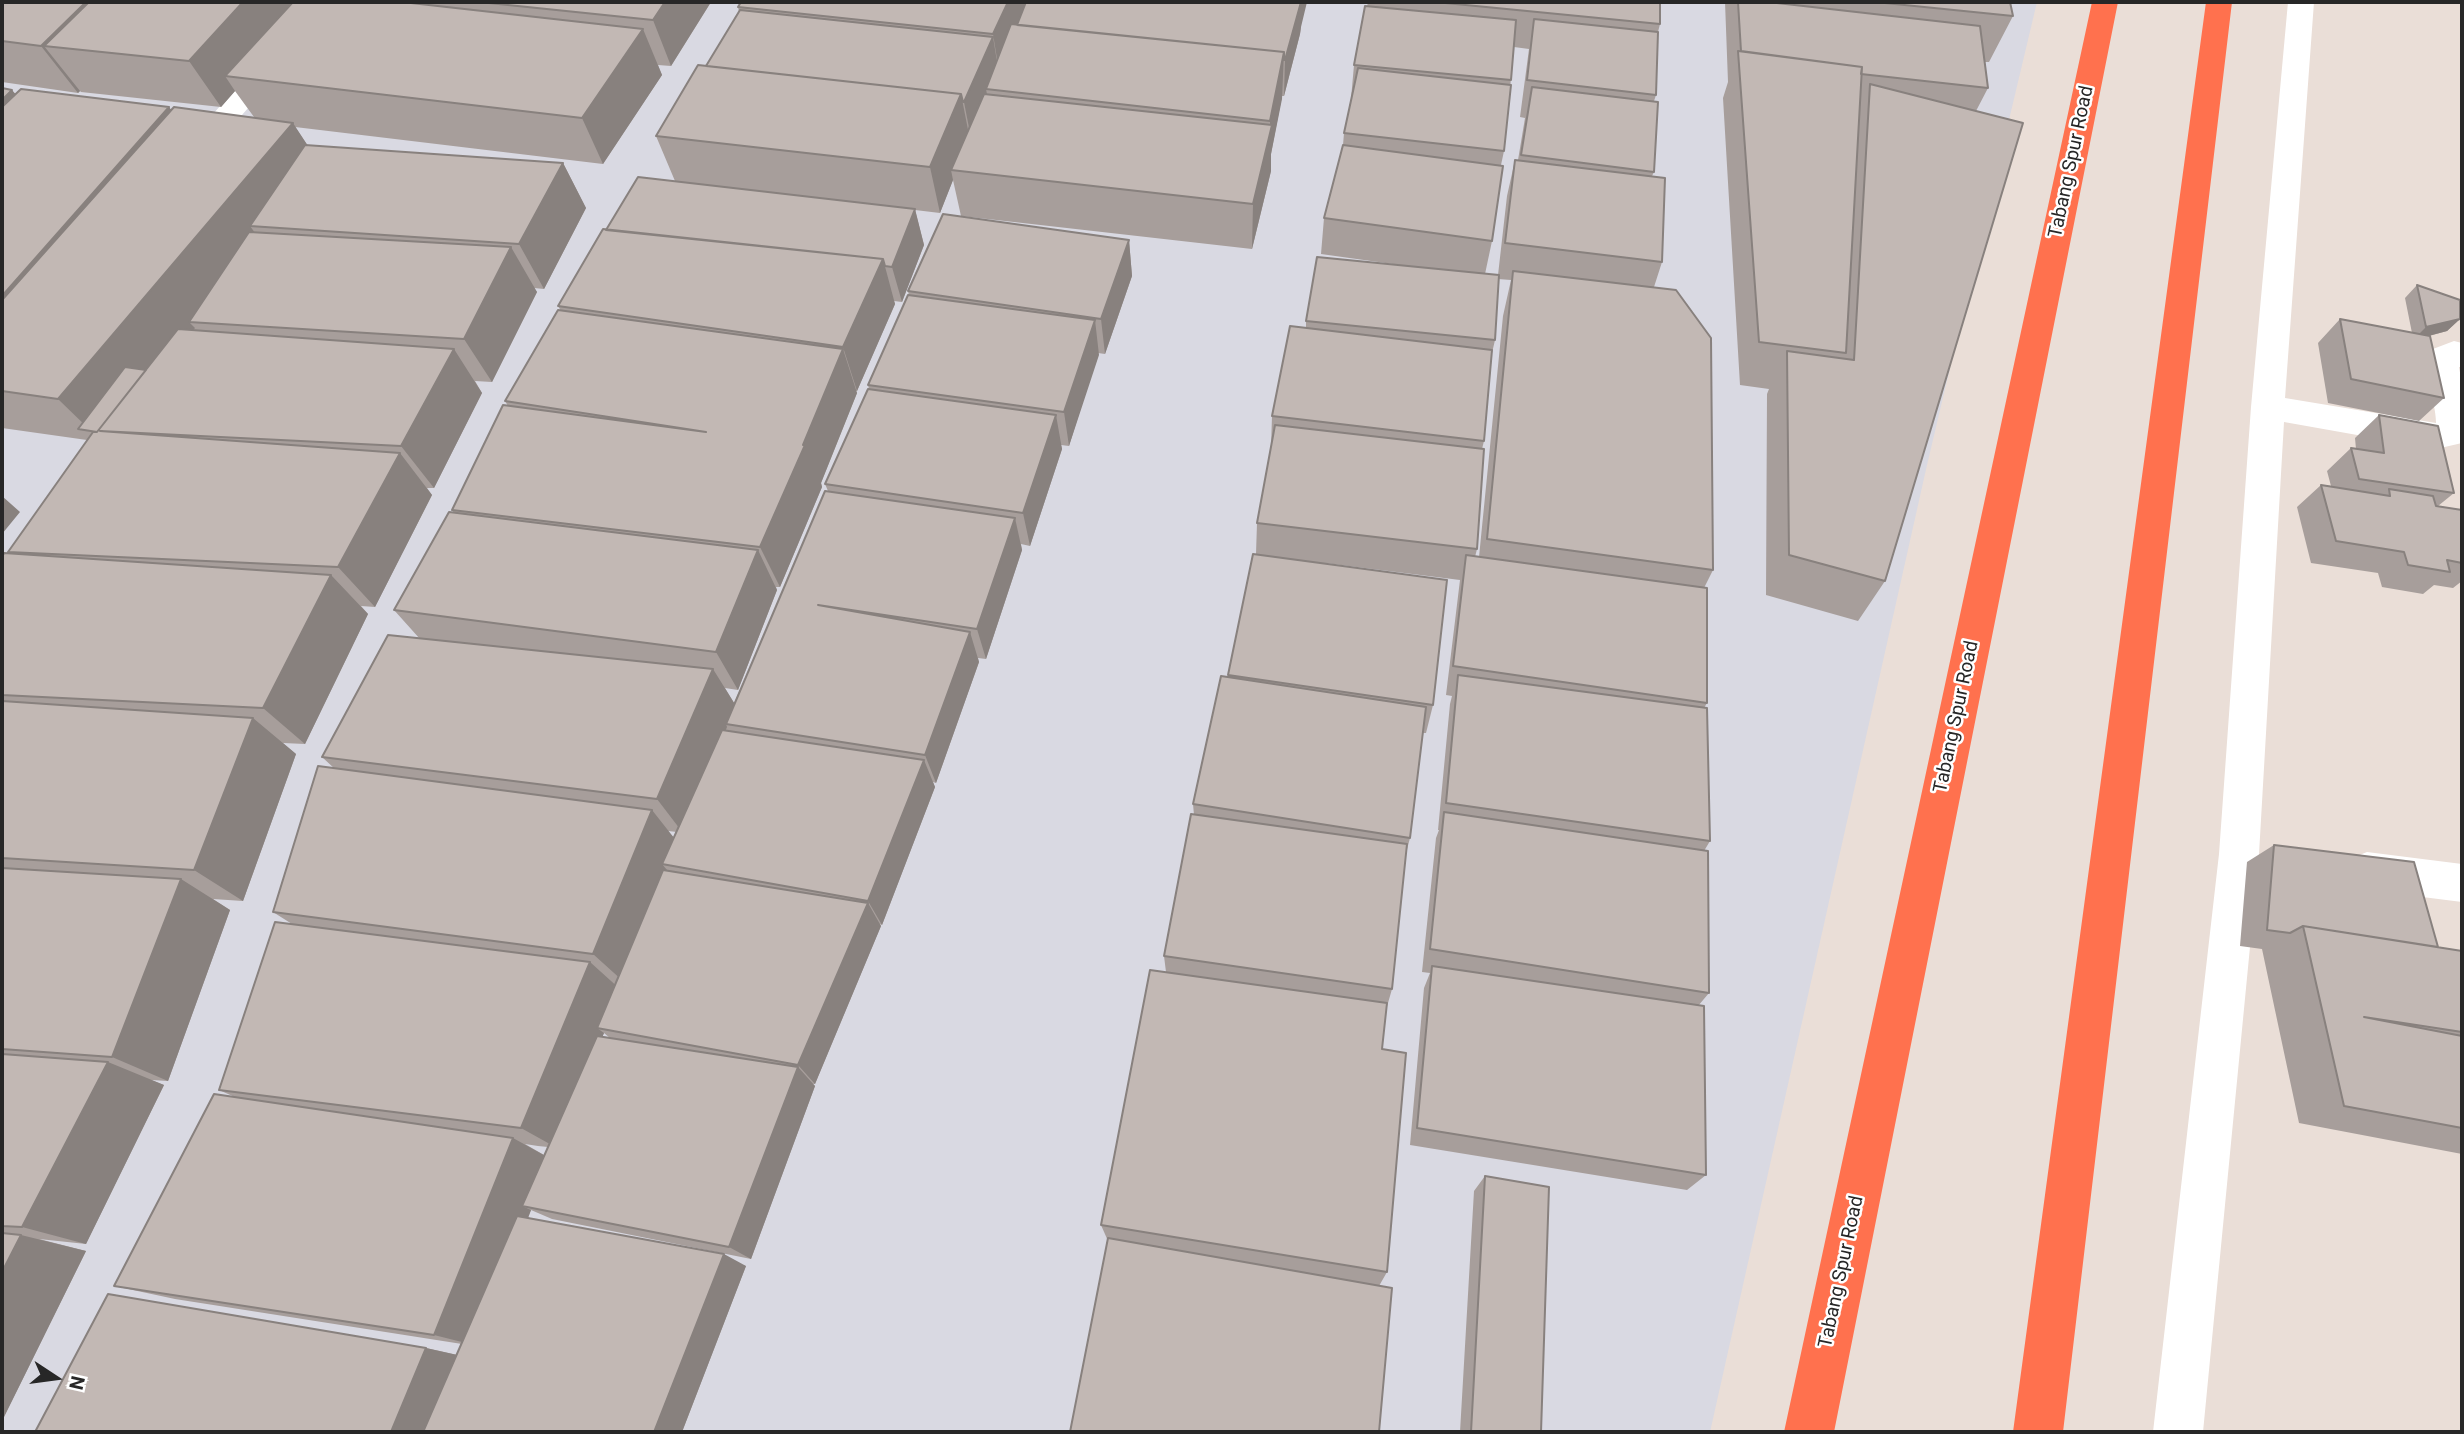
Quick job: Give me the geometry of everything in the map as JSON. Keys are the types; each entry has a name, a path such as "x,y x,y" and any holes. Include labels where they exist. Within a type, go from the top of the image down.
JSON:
{"highway":[{"name":"Tabang Spur Road","path":"1809,1432 2105,2"},
{"path":"2038,1432 2219,2"}],"street":[{"path":"206,139 327,2"},
{"path":"2178,1432 2239,855 2268,407 2301,2"},
{"path":"2268,407 2435,436 2450,435 2454,425 2442,369 2444,357 2454,353 2462,355"},
{"path":"2239,855 2278,860"},
{"path":"2331,866 2462,883"}],"shaded area":[{"path":"2,2 2037,2 1927,465 1710,1432 2,1432"}],"building":[{"path":"2,2 86,2 41,46 2,41"},
{"path":"89,2 243,2 189,61 44,46"},
{"path":"293,2 402,2 643,29 582,118 225,76"},
{"path":"479,2 665,2 653,20"},
{"path":"741,2 1008,2 993,34 738,7"},
{"path":"1026,2 1301,2 1284,60 1284,52 1017,25"},
{"path":"1435,2 1660,2 1660,24"},
{"path":"1738,2 1768,2 1980,26 1988,88 1861,74 1862,67 1741,51"},
{"path":"1875,2 2010,2 2013,16"},
{"path":"1365,6 1516,20 1511,80 1354,65"},
{"path":"740,10 993,37 963,102 961,94 706,66"},
{"path":"1534,19 1658,32 1656,95 1527,80"},
{"path":"1011,24 1284,52 1270,121 986,89"},
{"path":"1738,51 1862,67 1846,353 1759,342"},
{"path":"698,65 961,94 930,167 656,136"},
{"path":"1358,68 1511,85 1504,151 1344,133"},
{"path":"1870,84 2023,123 1885,581 1789,555 1787,351 1854,360"},
{"path":"1532,87 1658,102 1654,172 1521,155"},
{"path":"2,88 12,90 2,100"},
{"path":"21,89 169,107 2,296 2,107"},
{"path":"984,94 1272,125 1253,204 951,170"},
{"path":"174,107 293,123 58,399 2,391 2,300"},
{"path":"305,145 563,163 519,244 250,226"},
{"path":"1343,145 1503,166 1492,241 1324,218"},
{"path":"1515,160 1665,178 1662,262 1505,243"},
{"path":"638,177 915,209 892,267 885,266 883,259 606,230"},
{"path":"943,214 1129,240 1101,319 908,291"},
{"path":"603,229 883,259 843,347 558,306"},
{"path":"249,232 511,247 464,339 189,322"},
{"path":"1317,257 1499,275 1495,340 1306,321"},
{"path":"1513,271 1676,290 1711,338 1713,570 1487,539"},
{"path":"2417,285 2460,300 2460,319 2426,327"},
{"path":"908,295 1095,320 1064,412 868,385"},
{"path":"558,310 843,349 760,547 452,510 503,405 706,432 505,401"},
{"path":"2340,319 2430,336 2444,398 2351,379"},
{"path":"1290,326 1492,350 1484,441 1272,416"},
{"path":"178,329 454,349 401,446 100,431 400,453 338,567 8,552 93,432 97,432"},
{"path":"125,367 146,370 97,432 78,429"},
{"path":"868,389 1056,415 1023,513 825,484"},
{"path":"2379,415 2438,426 2454,493 2359,479 2351,448 2384,453"},
{"path":"1275,425 1484,449 1477,549 1257,523"},
{"path":"2321,485 2390,496 2389,489 2433,496 2436,506 2462,510 2462,563 2447,560 2450,572 2408,565 2404,552 2336,541"},
{"path":"825,491 1015,518 977,629 818,605 970,632 925,755 726,724"},
{"path":"449,512 758,550 716,652 394,610"},
{"path":"4,553 331,575 263,708 2,695"},
{"path":"1253,554 1447,580 1433,705 1228,675"},
{"path":"1466,555 1707,588 1707,703 1453,666"},
{"path":"388,635 713,669 657,799 322,757"},
{"path":"1458,675 1707,708 1710,841 1446,803"},
{"path":"1221,676 1426,707 1410,838 1193,804"},
{"path":"2,701 253,718 194,870 2,858"},
{"path":"722,730 924,760 868,901 662,864"},
{"path":"318,766 652,810 593,954 273,912"},
{"path":"1444,812 1708,851 1709,993 1430,949"},
{"path":"1191,814 1407,844 1392,989 1164,956"},
{"path":"2274,845 2414,862 2438,947 2303,926 2290,933 2267,930"},
{"path":"2,868 181,879 112,1057 2,1049"},
{"path":"663,870 868,903 798,1065 597,1028"},
{"path":"275,922 590,962 521,1128 219,1090"},
{"path":"2303,926 2462,951 2462,1032 2364,1017 2462,1036 2462,1128 2344,1106"},
{"path":"1432,966 1704,1006 1706,1175 1417,1128"},
{"path":"1150,970 1387,1003 1382,1049 1406,1053 1387,1272 1101,1225"},
{"path":"597,1036 798,1067 729,1247 522,1206"},
{"path":"2,1054 108,1062 22,1227 2,1226"},
{"path":"214,1094 513,1138 434,1335 114,1286"},
{"path":"1485,1176 1549,1187 1541,1432 1471,1432"},
{"path":"517,1216 724,1254 654,1432 423,1432"},
{"path":"2,1233 21,1235 2,1272"},
{"path":"1108,1238 1392,1288 1379,1432 1070,1432"},
{"path":"108,1294 426,1348 391,1432 35,1432"}]}
